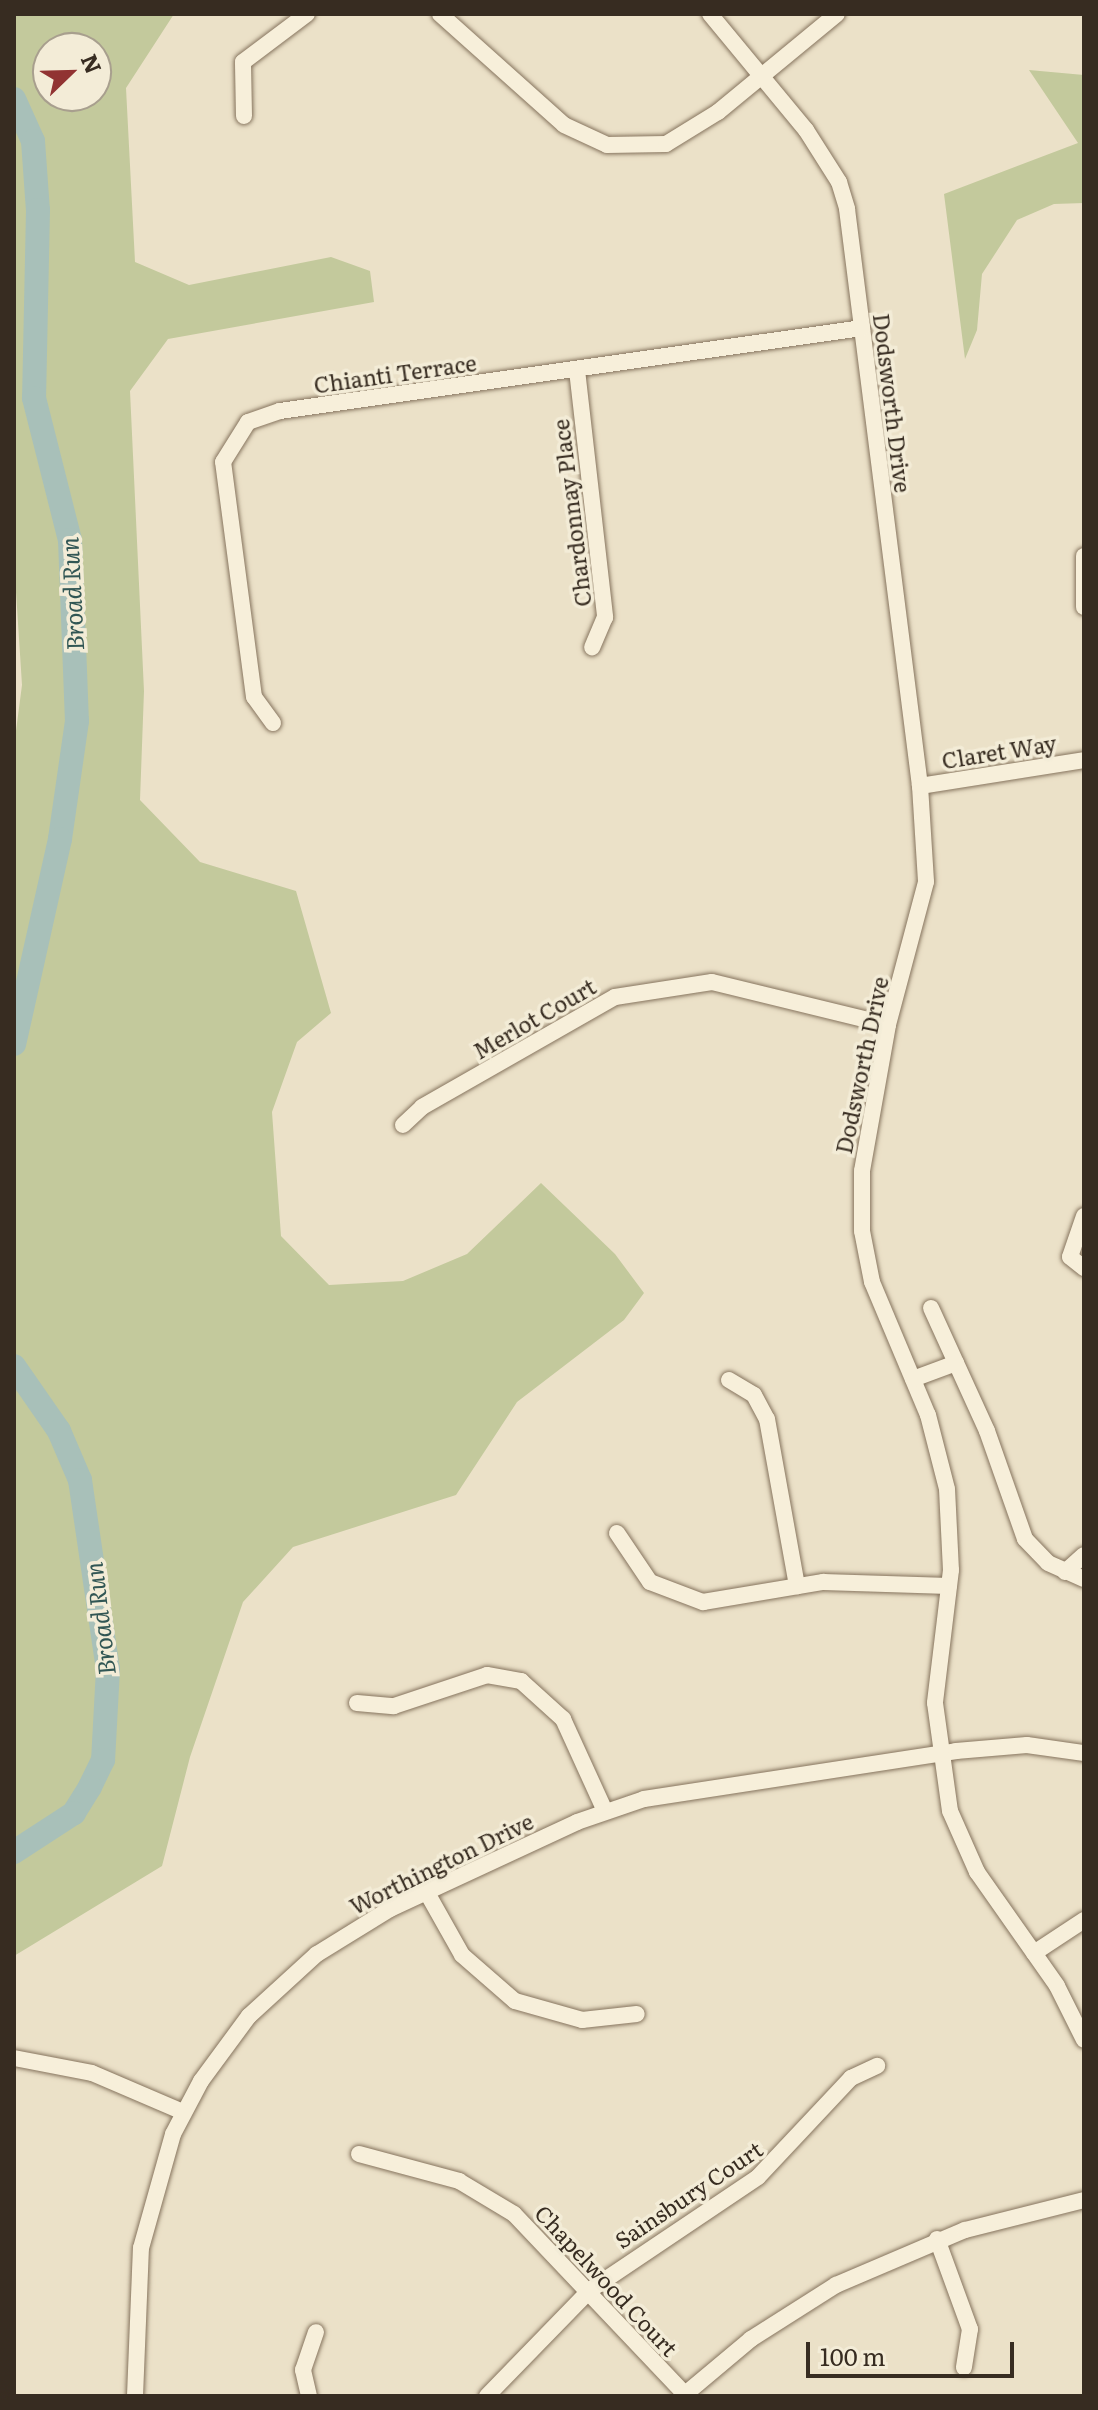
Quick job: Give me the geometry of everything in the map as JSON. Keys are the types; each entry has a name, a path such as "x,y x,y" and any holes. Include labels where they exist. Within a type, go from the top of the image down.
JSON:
{"street":[{"path":"244,116 243,62 307,14"},
{"path":"440,14 564,125 607,145 666,144 760,78 837,14"},
{"name":"Dodsworth Drive","path":"710,14 806,130 839,182 862,328 920,786 926,882 888,1025 859,1198 872,1282 913,1379 947,1489 949,1586 936,1676 937,1753 962,1842 1034,1953 1084,2040"},
{"name":"Chianti Terrace","path":"273,723 254,697 223,462 248,422 280,411 862,328"},
{"name":"Chardonnay Place","path":"577,370 605,617 592,647"},
{"path":"1084,556 1084,607"},
{"name":"Claret Way","path":"920,786 1084,760"},
{"name":"Merlot Court","path":"403,1125 422,1107 615,997 712,982 888,1025"},
{"path":"1084,1216 1070,1257 1084,1268"},
{"path":"931,1308 956,1363 1025,1539 1065,1572 1084,1579"},
{"path":"913,1379 956,1363"},
{"path":"729,1380 754,1395 767,1419 797,1586"},
{"path":"617,1533 635,1567 682,1598 724,1602 797,1586 949,1586"},
{"path":"1065,1572 1084,1555"},
{"path":"357,1703 394,1706 487,1675 521,1681 563,1719 605,1811"},
{"name":"Worthington Drive","path":"135,2396 141,2248 160,2169 183,2112 218,2056 284,1981 352,1931 426,1891 605,1811 687,1788 937,1753 1027,1745 1084,1753"},
{"path":"426,1891 462,1955 515,2001 582,2020 637,2014"},
{"path":"1034,1953 1084,1920"},
{"path":"14,2058 92,2073 183,2112"},
{"name":"Sainsbury Court","path":"487,2396 590,2290 758,2177 851,2078 877,2066"},
{"name":"Chapelwood Court","path":"359,2154 431,2170 485,2194 532,2229 684,2395"},
{"path":"684,2395 793,2311 937,2239 1084,2200"},
{"path":"937,2239 970,2329 964,2368"},
{"path":"309,2396 303,2370 316,2332"}],"green space":[{"path":"14,14 174,14 126,88 135,262 189,285 331,257 370,271 374,302 168,339 130,391 144,691 140,800 200,862 296,891 331,1013 297,1042 272,1112 281,1236 329,1285 403,1281 467,1254 541,1183 615,1254 644,1293 624,1320 517,1402 456,1495 293,1547 243,1602 190,1757 162,1866 14,1956 14,746 22,685 14,561"},
{"path":"1029,70 1084,75 1084,203 1054,204 1017,220 982,274 977,330 965,359 944,194 1078,143"}],"waterway":[{"name":"Broad Run","path":"14,99 33,141 38,210 34,398 70,540 77,721 60,839 14,1044"},
{"name":"Broad Run","path":"14,1366 59,1431 80,1480 108,1669 103,1760 90,1787 74,1813 14,1852"}]}
